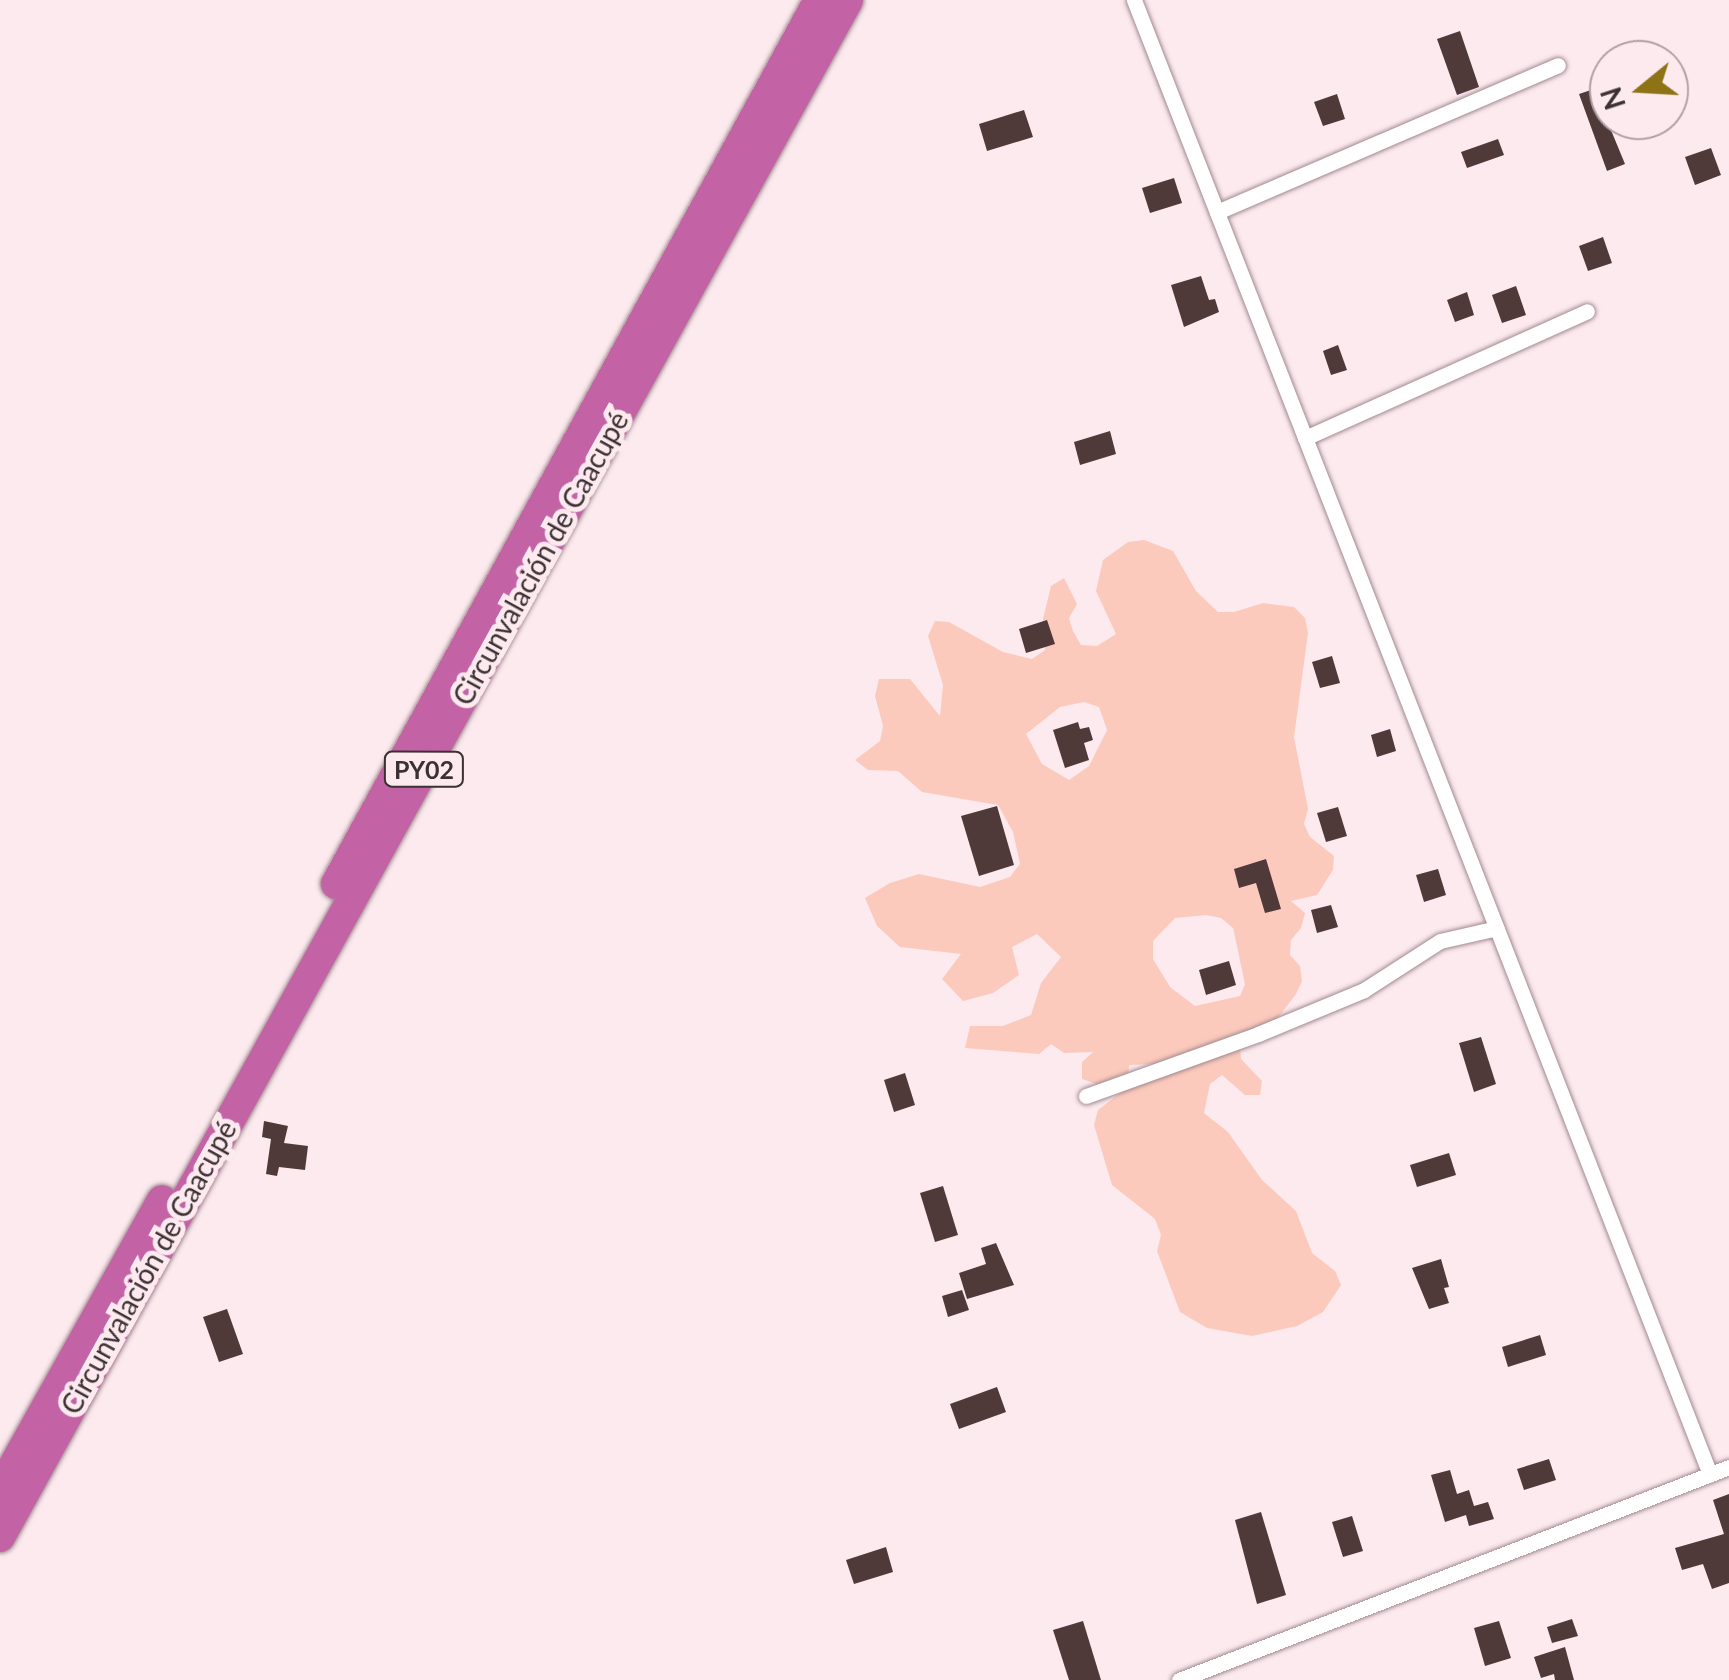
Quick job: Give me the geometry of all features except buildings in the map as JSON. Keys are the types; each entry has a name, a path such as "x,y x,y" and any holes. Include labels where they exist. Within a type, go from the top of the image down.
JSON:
{"highway":[{"name":"Circunvalación de Caacupé","path":"0,1490 819,0"},
{"name":"Circunvalación de Caacupé","path":"0,1537 848,0"}],"street":[{"path":"1134,0 1710,1474"},
{"path":"1217,212 1558,64"},
{"path":"1305,438 1588,311"},
{"path":"1086,1096 1258,1034 1364,990 1440,941 1497,928"},
{"path":"1180,1680 1729,1467"}],"shaded area":[{"path":"1144,540 1173,551 1196,591 1218,612 1234,612 1263,603 1294,607 1305,618 1308,633 1294,737 1308,809 1304,824 1310,837 1334,856 1333,870 1317,895 1291,901 1305,913 1301,928 1291,940 1290,955 1300,966 1302,981 1296,994 1268,1031 1239,1036 1241,1059 1262,1081 1260,1095 1245,1095 1222,1075 1210,1084 1204,1113 1228,1132 1262,1180 1296,1211 1312,1253 1335,1271 1341,1285 1323,1312 1297,1326 1252,1336 1207,1328 1180,1312 1157,1251 1161,1235 1155,1219 1112,1185 1094,1125 1098,1110 1158,1064 1129,1065 1128,1081 1097,1084 1082,1079 1082,1062 1093,1052 1064,1053 1051,1044 1039,1054 965,1048 970,1026 1003,1026 1031,1015 1041,983 1061,957 1037,934 1012,947 1019,975 993,993 963,1001 942,979 961,954 900,947 877,926 865,898 890,883 919,874 980,887 1010,877 1020,864 1013,832 998,805 922,792 898,771 868,770 855,760 880,741 883,726 875,696 879,679 910,679 940,716 943,685 928,636 935,621 949,622 1003,652 1032,659 1045,650 1043,619 1051,586 1064,578 1077,604 1069,618 1073,631 1081,645 1097,646 1116,634 1096,591 1103,560 1128,542","holes":["1084,702 1099,707 1107,730 1089,766 1069,780 1042,764 1026,734 1060,707","1175,918 1221,918 1233,928 1245,984 1240,996 1195,1006 1170,987 1153,959 1153,941"]}]}
